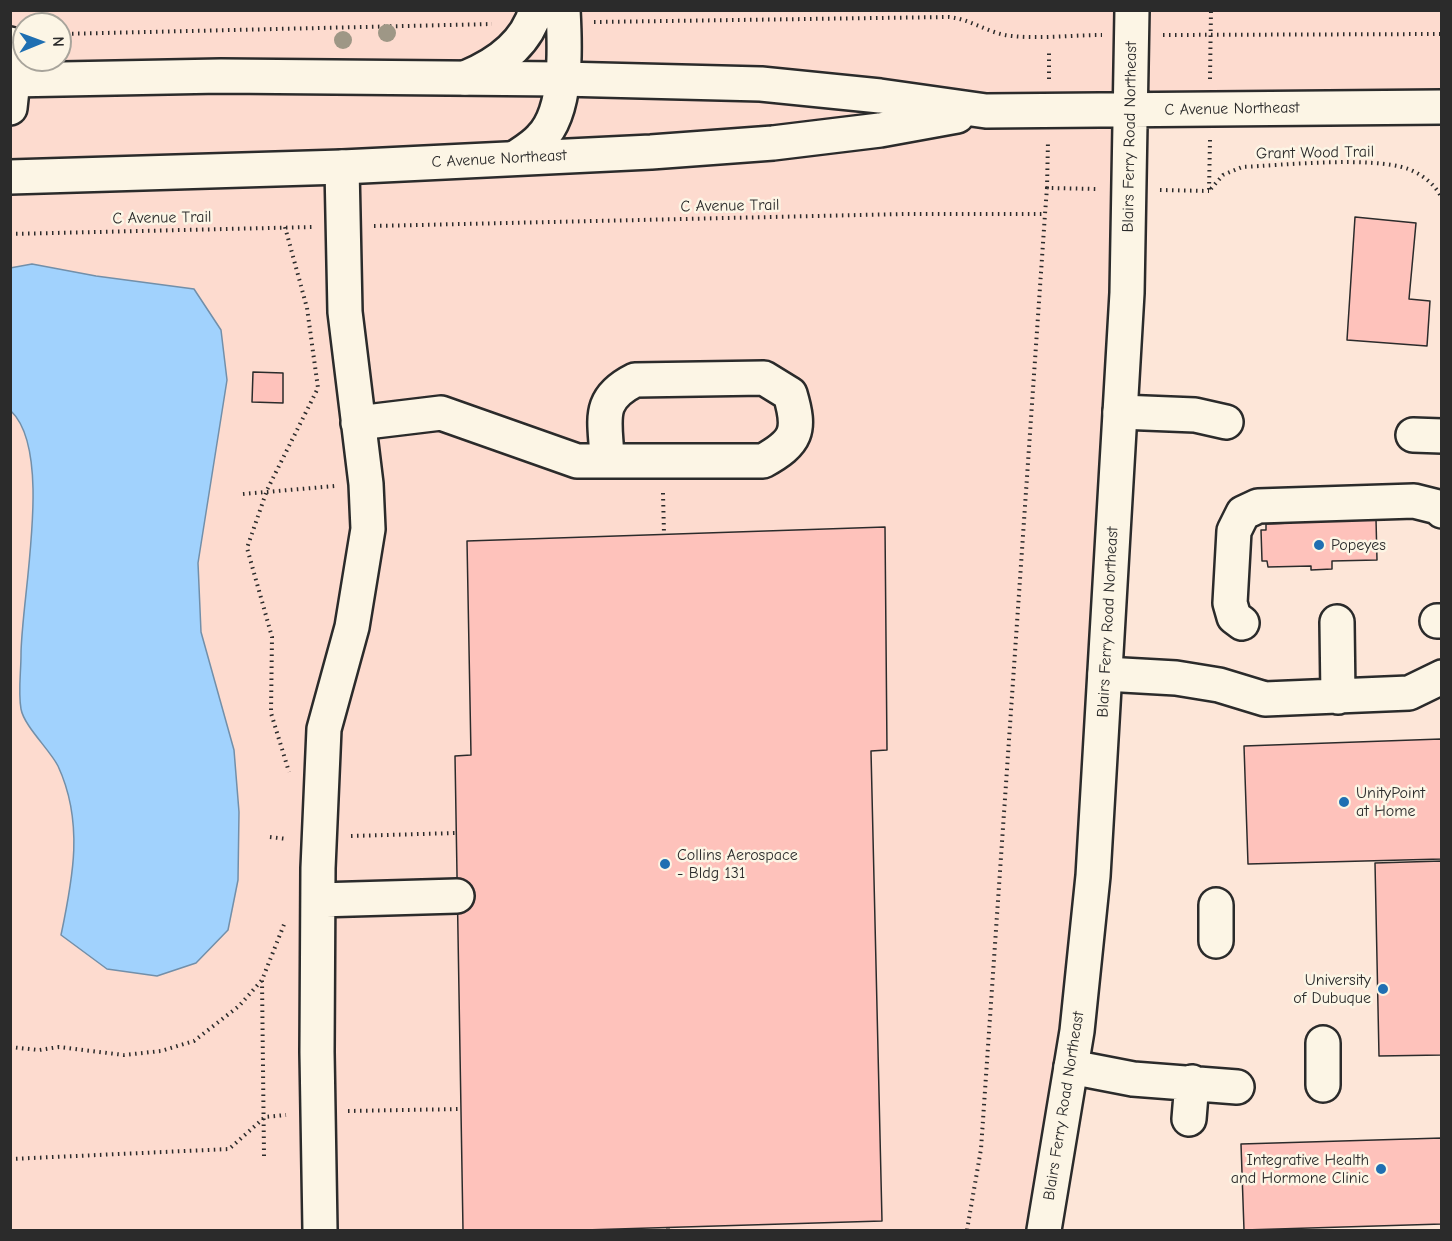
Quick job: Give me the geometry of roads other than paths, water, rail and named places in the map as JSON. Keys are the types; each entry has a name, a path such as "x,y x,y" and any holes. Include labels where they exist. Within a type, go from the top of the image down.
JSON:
{"main road":[{"path":"465,78 488,69 510,52 532,24 536,10"},
{"name":"Blairs Ferry Road Northeast","path":"1044,1230 1071,1066 1094,876 1127,293 1132,10"},
{"path":"515,158 543,137 558,111 574,17"},
{"path":"10,44 11,90"},
{"name":"C Avenue Northeast","path":"11,90 221,76 562,79 762,84 880,96 986,111 1442,106"},
{"name":"C Avenue Northeast","path":"10,177 342,167 773,143 880,130 986,111"},
{"path":"320,1230 318,900 324,729 352,627 368,529 366,484 345,312 342,167"},
{"path":"358,423 441,413 577,461 762,461 787,448 798,420 790,394 764,378 635,380 616,389 606,405 607,460"},
{"path":"1120,412 1195,415 1226,422"},
{"path":"1242,623 1234,617 1230,603 1234,531 1243,513 1258,506 1414,501 1438,507 1442,511"},
{"path":"1336,622 1338,697"},
{"path":"1105,674 1176,678 1219,686 1265,699 1409,693 1442,677"},
{"path":"318,900 457,896"},
{"path":"1216,905 1216,941"},
{"path":"1323,1043 1323,1085"},
{"path":"1071,1066 1133,1079 1237,1087"},
{"path":"1189,1119 1192,1082"}],"water":[{"path":"32,264 96,276 194,289 221,330 227,380 198,563 201,632 234,750 239,812 238,880 228,930 196,963 157,976 107,969 61,935 74,850 71,808 58,766 27,723 21,709 22,630 32,527 33,491 31,458 24,431 11,411 10,268"}],"place":[{"name":"Popeyes","path":"1319,545"},
{"name":"UnityPoint at Home","path":"1344,802"},
{"name":"Collins Aerospace - Bldg 131","path":"665,864"},
{"name":"University of Dubuque","path":"1383,989"},
{"name":"Integrative Health and Hormone Clinic","path":"1381,1169"}]}
